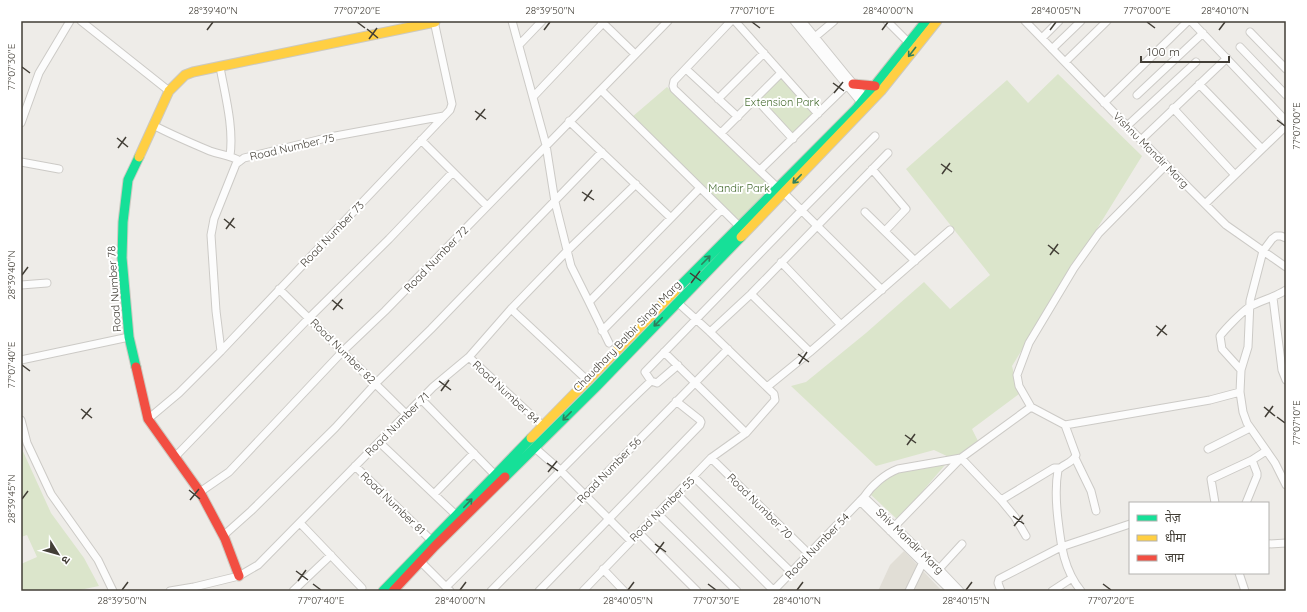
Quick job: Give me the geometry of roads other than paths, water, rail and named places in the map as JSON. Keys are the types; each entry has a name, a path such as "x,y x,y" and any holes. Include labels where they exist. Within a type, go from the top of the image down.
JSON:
{"street":[{"path":"21,123 39,73 70,21"},
{"path":"81,21 169,91"},
{"path":"512,21 546,145 555,202 571,266 609,343"},
{"path":"518,45 542,21"},
{"name":"Road Number 72","path":"200,492 229,472 343,351 385,311 667,21"},
{"path":"731,21 674,81 674,88 781,190 882,290"},
{"path":"735,21 818,114"},
{"path":"794,21 866,103"},
{"path":"802,21 850,85"},
{"path":"815,37 834,21"},
{"path":"887,21 909,43"},
{"name":"Chaudhary Balbir Singh Marg","path":"866,103 875,86 926,21"},
{"name":"Chaudhary Balbir Singh Marg","path":"393,591 597,386 781,190 866,103 881,91 937,21"},
{"name":"Vishnu Mandir Marg","path":"1025,21 1226,225 1286,267"},
{"path":"1042,38 1059,21"},
{"path":"1052,49 1081,21"},
{"path":"1065,62 1107,21"},
{"path":"1104,102 1188,21"},
{"path":"1191,21 1286,121"},
{"name":"Road Number 78","path":"239,576 225,538 222,536 200,492 148,419 129,337 122,258 123,222 128,180 169,91 185,76 193,72 220,66 435,22"},
{"name":"Road Number 73","path":"148,419 178,393 221,351 450,110 452,104 435,22"},
{"path":"533,97 602,22 635,54"},
{"path":"1250,32 1286,68"},
{"path":"1137,95 1203,33"},
{"path":"1240,47 1286,95"},
{"path":"718,98 764,53"},
{"path":"1141,140 1227,58"},
{"path":"1127,126 1196,62"},
{"path":"220,66 229,118 232,146 230,156"},
{"path":"686,69 738,117"},
{"path":"721,133 781,73"},
{"path":"1199,84 1262,149"},
{"path":"760,170 850,85 875,86"},
{"path":"601,90 721,210 739,226"},
{"path":"756,99 793,138"},
{"path":"1173,108 1235,175"},
{"name":"Road Number 75","path":"221,351 216,311 211,235 214,219 236,164 244,158 330,137 444,116"},
{"path":"569,121 671,218"},
{"path":"153,125 187,142 222,155 230,156 240,161"},
{"path":"1205,204 1286,126"},
{"path":"650,381 645,372 875,136"},
{"path":"421,140 487,206"},
{"path":"222,536 251,511 335,428 376,383 555,202 602,152"},
{"path":"710,332 751,294 888,153"},
{"path":"21,162 59,169"},
{"path":"1166,165 1099,232 1074,268 1029,343 1017,375 1017,380 1031,407 1065,425 1210,400 1240,392"},
{"path":"872,169 906,209 885,231"},
{"path":"175,457 309,318 390,239 453,172"},
{"name":"Road Number 71","path":"170,591 239,576 258,565 433,387 469,357 511,309 567,251 636,184"},
{"path":"589,302 700,188"},
{"name":"Chaudhary Balbir Singh Marg","path":"383,591 587,380 739,226 781,190"},
{"path":"602,331 721,210"},
{"path":"865,212 915,261"},
{"path":"677,302 767,387 810,352 950,230"},
{"path":"1286,238 1276,236 1272,239 1264,251 1250,301 1248,347 1241,370 1240,392 1243,412 1250,428 1275,463 1286,485"},
{"path":"781,262 841,325"},
{"path":"21,285 48,282"},
{"name":"Road Number 82","path":"280,289 406,414"},
{"path":"1241,370 1222,349 1220,336 1224,330 1249,307 1273,298 1286,290"},
{"path":"751,294 810,352"},
{"path":"1273,298 1282,370 1286,380"},
{"path":"511,309 587,380"},
{"path":"21,360 129,337"},
{"name":"Road Number 56","path":"491,591 728,349"},
{"path":"664,352 746,433"},
{"name":"Road Number 84","path":"469,357 543,426"},
{"path":"650,381 658,382 678,365"},
{"path":"421,562 448,589 560,470 650,381"},
{"name":"Road Number 55","path":"584,591 603,569 711,458 746,433 775,400 774,394 767,387"},
{"path":"421,399 495,475"},
{"path":"540,591 700,425 700,420 676,401"},
{"path":"892,528 962,458 1031,407"},
{"path":"21,420 27,443 51,494 98,560 113,591"},
{"path":"1065,425 1076,455 1075,458 1091,492 1096,511"},
{"path":"1208,449 1250,428"},
{"path":"379,442 456,515"},
{"path":"535,448 560,470 631,541"},
{"path":"1215,502 1211,479 1252,460 1266,451"},
{"path":"434,494 474,453"},
{"name":"Road Number 70","path":"711,458 808,554"},
{"path":"962,458 1015,517 1026,536"},
{"name":"Road Number 54","path":"773,591 868,491 892,471 962,458"},
{"path":"1075,458 1060,468 1057,472 1055,494 1061,547 1065,562 1072,578 1081,591"},
{"path":"1246,502 1257,476 1252,460"},
{"name":"Road Number 81","path":"355,466 432,541"},
{"path":"1001,500 1054,468 1060,468"},
{"path":"694,476 791,572"},
{"path":"677,494 773,591"},
{"path":"862,499 892,528 951,591"},
{"path":"658,514 737,591"},
{"path":"300,523 362,588"},
{"path":"1001,591 998,583 999,579 1061,547 1129,524"},
{"name":"Shiv Mandir Marg","path":"892,528 939,569 960,591"},
{"path":"639,533 697,591"},
{"path":"1269,544 1286,543"},
{"path":"939,569 962,544"},
{"path":"293,591 331,555"},
{"path":"909,591 923,562"},
{"path":"603,569 624,591"},
{"path":"1239,574 1244,591"},
{"path":"1052,591 1072,578"}],"park label":[{"name":"Extension Park","path":"782,102"},
{"name":"Mandir Park","path":"739,188"}]}
